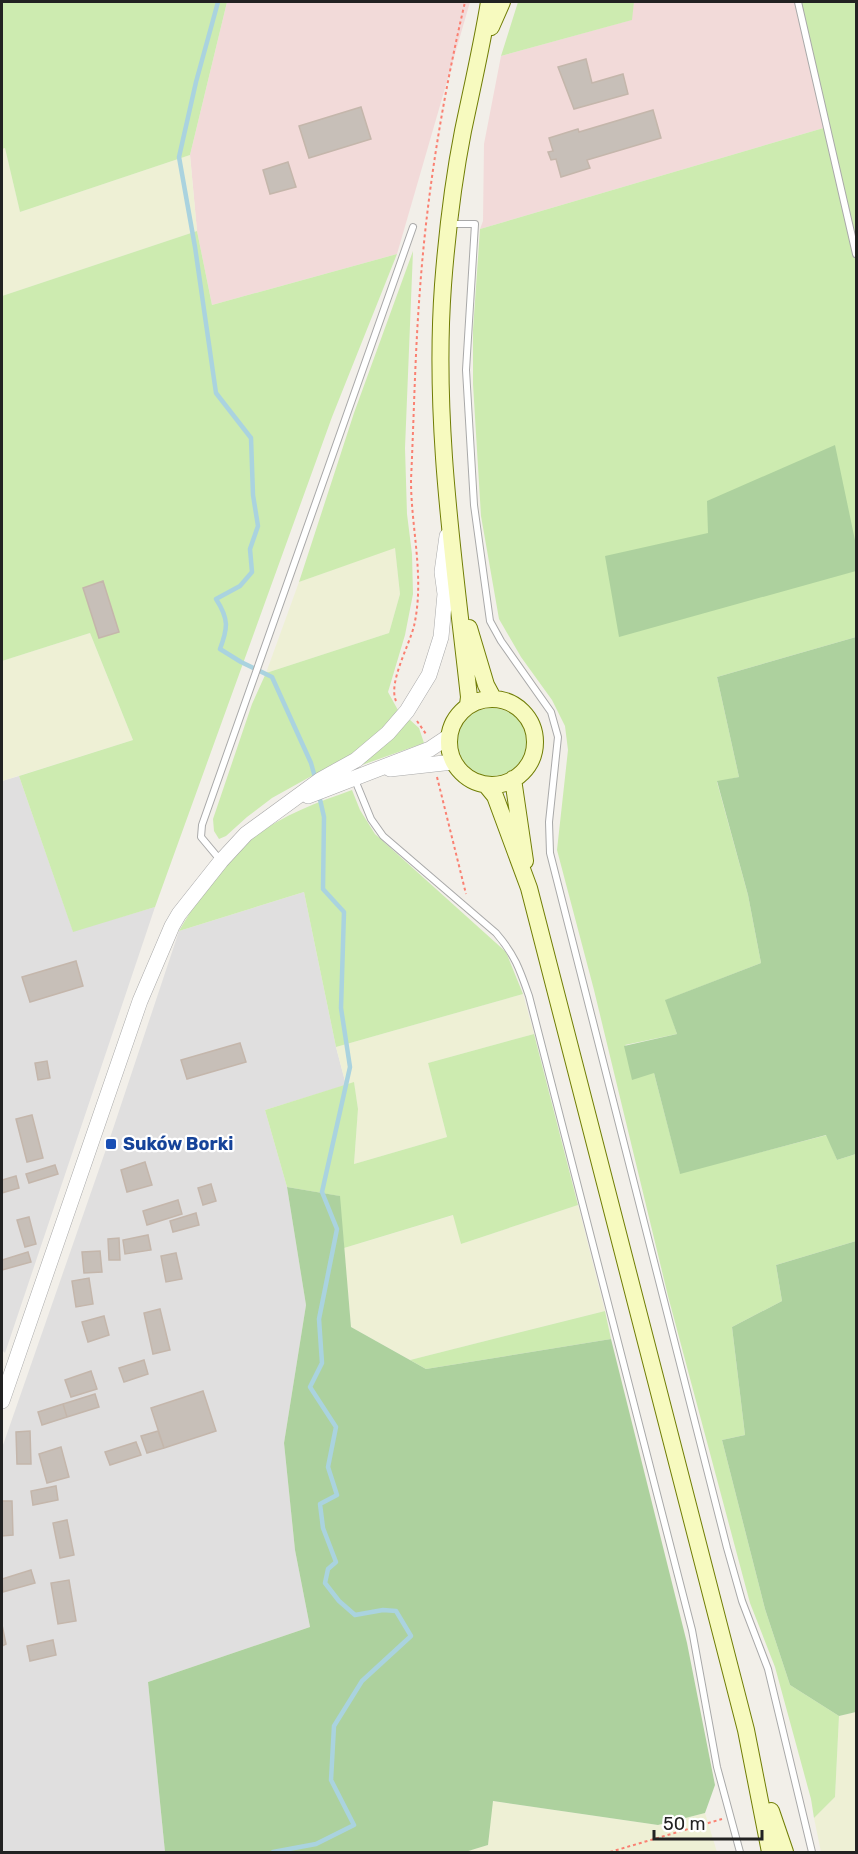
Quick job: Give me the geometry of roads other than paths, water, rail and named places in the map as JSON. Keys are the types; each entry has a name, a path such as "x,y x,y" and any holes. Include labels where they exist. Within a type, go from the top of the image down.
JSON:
{"main road":[{"path":"468,705 458,592 449,524 439,391 448,224 463,132 489,2"},
{"path":"481,49 502,2"},
{"path":"458,592 486,685 493,698"},
{"path":"493,698 502,699 519,708 531,722 535,740 532,759 521,774 505,783 486,785 466,777 453,762 448,737 454,719 468,705 493,698"},
{"path":"513,779 529,888"},
{"path":"486,785 495,796 529,888 746,1731 770,1852"},
{"path":"746,1731 785,1852"}],"street":[{"path":"2,1401 149,979 179,914 221,861 246,834 356,760 388,733 407,711 429,675 441,637 444,594 442,572 449,524"},
{"path":"318,787 378,770 430,749 448,737"},
{"path":"378,770 453,762"}],"lane":[{"path":"798,2 856,254"},
{"path":"448,224 475,224 466,382 474,505 490,621 501,641 551,712 558,737 549,822 550,853 727,1548 742,1601 768,1669 812,1852"},
{"path":"221,861 201,837 202,825 413,227"},
{"path":"354,778 371,819 383,836 496,933 511,950 530,996 692,1630 715,1758 740,1852"}],"waterway":[{"path":"218,2 196,82 179,157 195,247 216,393 251,438 253,495 258,526 250,549 252,572 240,586 216,599 226,624 220,649 272,677 311,763 316,781"},
{"path":"273,1852 316,1844 354,1825 331,1780 334,1726 362,1681 411,1636 396,1611 383,1610 355,1615 339,1601 325,1583 328,1569 336,1562 323,1528 320,1504 337,1495 328,1467 336,1427 310,1387 322,1363 319,1319 337,1229 322,1192 350,1067 341,1008 344,912 323,889 324,817 319,795"}],"place":[{"name":"Suków Borki","path":"111,1144"}]}
